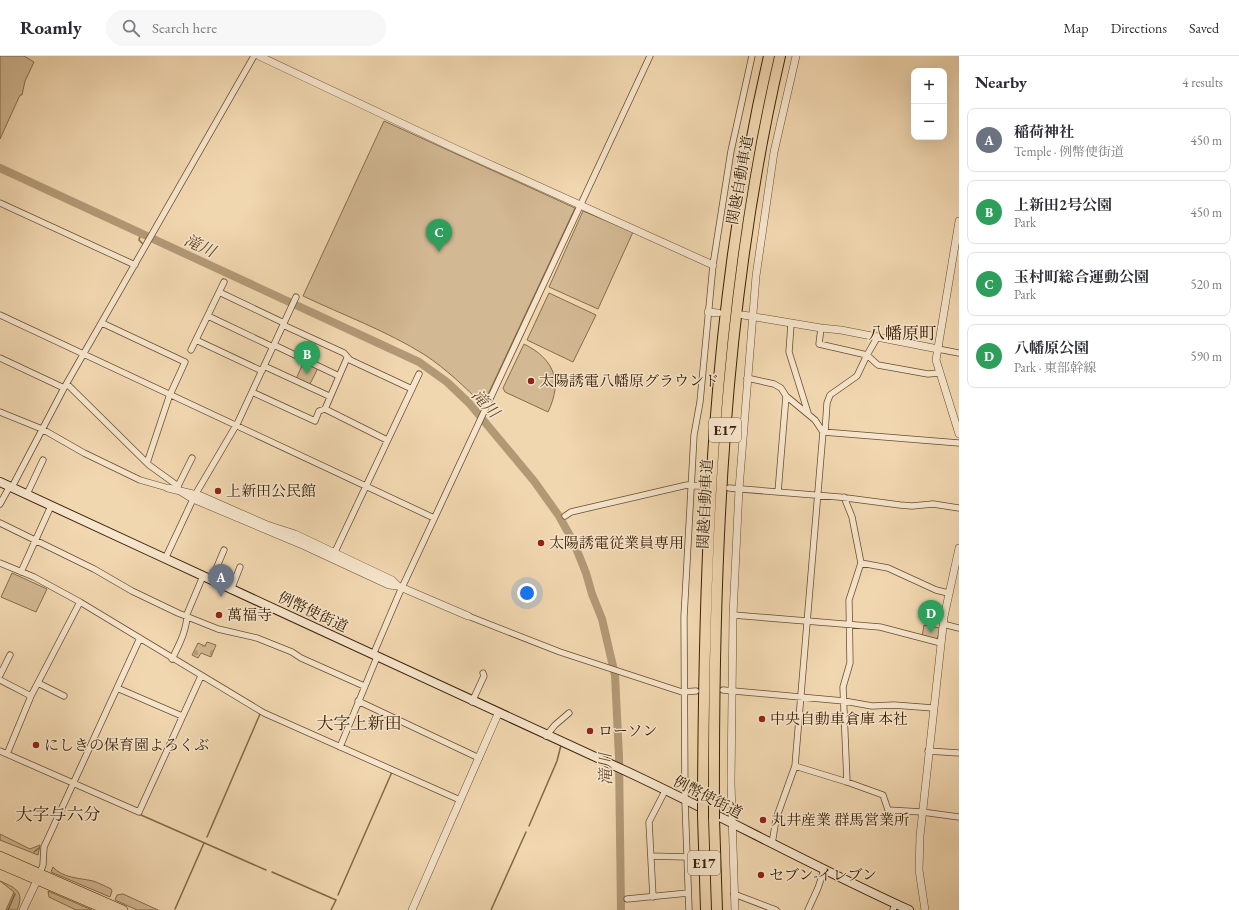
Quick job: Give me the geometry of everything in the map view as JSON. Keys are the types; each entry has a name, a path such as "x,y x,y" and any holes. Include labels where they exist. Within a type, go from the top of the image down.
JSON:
{"highway":[{"name":"関越自動車道","path":"706,910 703,815 703,686 712,455 723,334 742,192 759,100 769,56"},
{"name":"関越自動車道","path":"717,910 714,820 713,688 727,400 739,284 749,216 769,103 780,56"},
{"path":"0,856 38,877 106,910"},
{"path":"0,864 123,910"}],"main road":[{"name":"例幣使街道","path":"0,482 472,702 625,771 824,870 894,907 909,910"}],"street":[{"path":"0,504 254,56"},
{"path":"259,56 581,206 713,265"},
{"path":"340,747 400,587 478,425 650,56"},
{"path":"689,910 685,801 684,618 694,430 699,405 713,265 731,151 752,56"},
{"path":"735,910 733,824 733,615 739,489 756,276 772,167 796,56"},
{"path":"0,203 135,265"},
{"path":"959,221 936,364 959,434"},
{"path":"192,350 224,282"},
{"path":"219,292 344,353 347,358 412,389"},
{"path":"165,559 194,497 236,426 296,298"},
{"path":"708,312 718,313"},
{"path":"0,315 434,518"},
{"path":"743,315 791,324 878,336 959,353"},
{"path":"208,316 339,376"},
{"path":"102,323 185,362 170,395 147,463"},
{"path":"791,324 789,352 808,413"},
{"path":"821,328 819,344 867,355 878,365 928,374 940,373"},
{"path":"772,844 776,819 795,766 827,403 830,395 857,376 878,336"},
{"path":"196,340 329,396"},
{"path":"0,358 66,386 147,463 177,488 194,497 295,534 334,556 392,580 400,587 468,616 560,652 685,692 696,691"},
{"path":"325,409 329,396 347,358"},
{"path":"334,556 419,374"},
{"path":"747,378 774,384 781,388 786,396 808,413 824,432 864,437 873,435 959,444"},
{"path":"252,392 315,421 319,411 325,409 387,440"},
{"path":"778,492 786,396"},
{"path":"0,412 42,429 63,442 133,477 168,488 177,488"},
{"path":"177,488 192,458"},
{"path":"27,494 43,460"},
{"path":"565,516 578,511 690,486 701,486"},
{"path":"729,488 844,497 900,505 912,506 933,504 959,508"},
{"path":"844,497 852,517 861,563 850,594 850,663 843,687 847,782"},
{"path":"21,572 51,506"},
{"path":"0,524 35,539 132,591 187,617 218,630 257,638 292,652 301,658 364,686"},
{"path":"925,910 919,865 922,812 943,624 948,593 959,548"},
{"path":"211,581 224,550"},
{"path":"0,563 80,602 201,676 270,716 460,800"},
{"path":"861,563 888,568 936,590 948,593"},
{"path":"231,590 240,567"},
{"path":"172,658 178,647 202,576"},
{"path":"7,754 38,683 80,602"},
{"path":"733,615 880,627 941,643"},
{"path":"943,624 959,628"},
{"path":"23,910 43,865 44,847 140,638"},
{"path":"10,655 0,680 32,696"},
{"path":"472,702 484,676 483,673"},
{"path":"0,751 139,812 201,676"},
{"path":"38,683 64,696"},
{"path":"117,688 182,716"},
{"path":"723,690 844,701 872,706 894,704 933,708"},
{"path":"358,701 479,758"},
{"path":"546,736 569,712"},
{"path":"412,910 498,714"},
{"path":"928,751 959,753"},
{"path":"795,766 883,795 888,810 922,812 959,817"},
{"path":"652,897 649,822 665,791"},
{"path":"650,856 687,857"},
{"path":"808,910 824,870"},
{"path":"627,900 688,893"},
{"path":"734,894 776,910"}],"green space":[{"path":"0,56 24,56 34,62 25,81 22,95 20,95 0,139"},
{"path":"384,121 575,208 483,405 455,378 425,355 380,331 303,296"},
{"path":"583,211 633,232 598,309 549,287"},
{"path":"549,293 596,315 573,362 527,340"},
{"name":"太陽誘電八幡原グラウンド","path":"524,344 543,357 553,372 555,390 553,401 548,412 505,392 503,388"},
{"path":"304,361 318,368 309,386 296,379"},
{"path":"12,573 47,589 36,612 1,597"},
{"path":"924,625 940,628 937,640 922,637"},
{"path":"207,642 216,645 211,657 201,653 198,658 192,655 198,643 205,646"},
{"path":"0,834 30,849 40,845 38,855 0,840"},
{"path":"53,867 57,871 66,875 93,881 111,889 112,891 110,897 51,872"},
{"path":"0,881 18,891 20,899 17,910 6,910 14,892"},
{"path":"48,891 92,910 76,910 49,897"},
{"path":"123,894 158,910 137,910 115,900 117,895"}],"waterway":[{"name":"滝川","path":"0,168 419,362 447,382 469,403 534,481 559,516 574,543 602,619 615,675 619,757 621,910"},
{"path":"141,233 139,240 143,244"},
{"path":"207,837 260,714"},
{"path":"501,718 534,733"},
{"path":"529,826 557,761 561,745"},
{"path":"338,895 392,772"},
{"path":"141,815 266,870"},
{"path":"491,910 526,832"},
{"path":"175,909 204,843"},
{"path":"34,852 39,848"},
{"path":"272,872 336,900 331,910"},
{"path":"8,910 15,894"}],"place":[{"name":"玉村町総合運動公園","path":"439,252"},
{"name":"上新田2号公園","path":"307,374"},
{"name":"太陽誘電八幡原グラウンド","path":"531,381"},
{"name":"上新田公民館","path":"218,491"},
{"name":"太陽誘電従業員専用","path":"541,543"},
{"name":"稲荷神社","path":"221,597"},
{"name":"萬福寺","path":"219,615"},
{"name":"八幡原公園","path":"931,633"},
{"name":"中央自動車倉庫 本社","path":"762,719"},
{"name":"ローソン","path":"590,731"},
{"name":"にしきの保育園よろくぶ","path":"36,745"},
{"name":"丸井産業 群馬営業所","path":"763,820"},
{"name":"セブン-イレブン","path":"761,875"}],"district":[{"name":"八幡原町","path":"902,333"},
{"name":"大字上新田","path":"359,723"},
{"name":"大字与六分","path":"58,814"}]}
